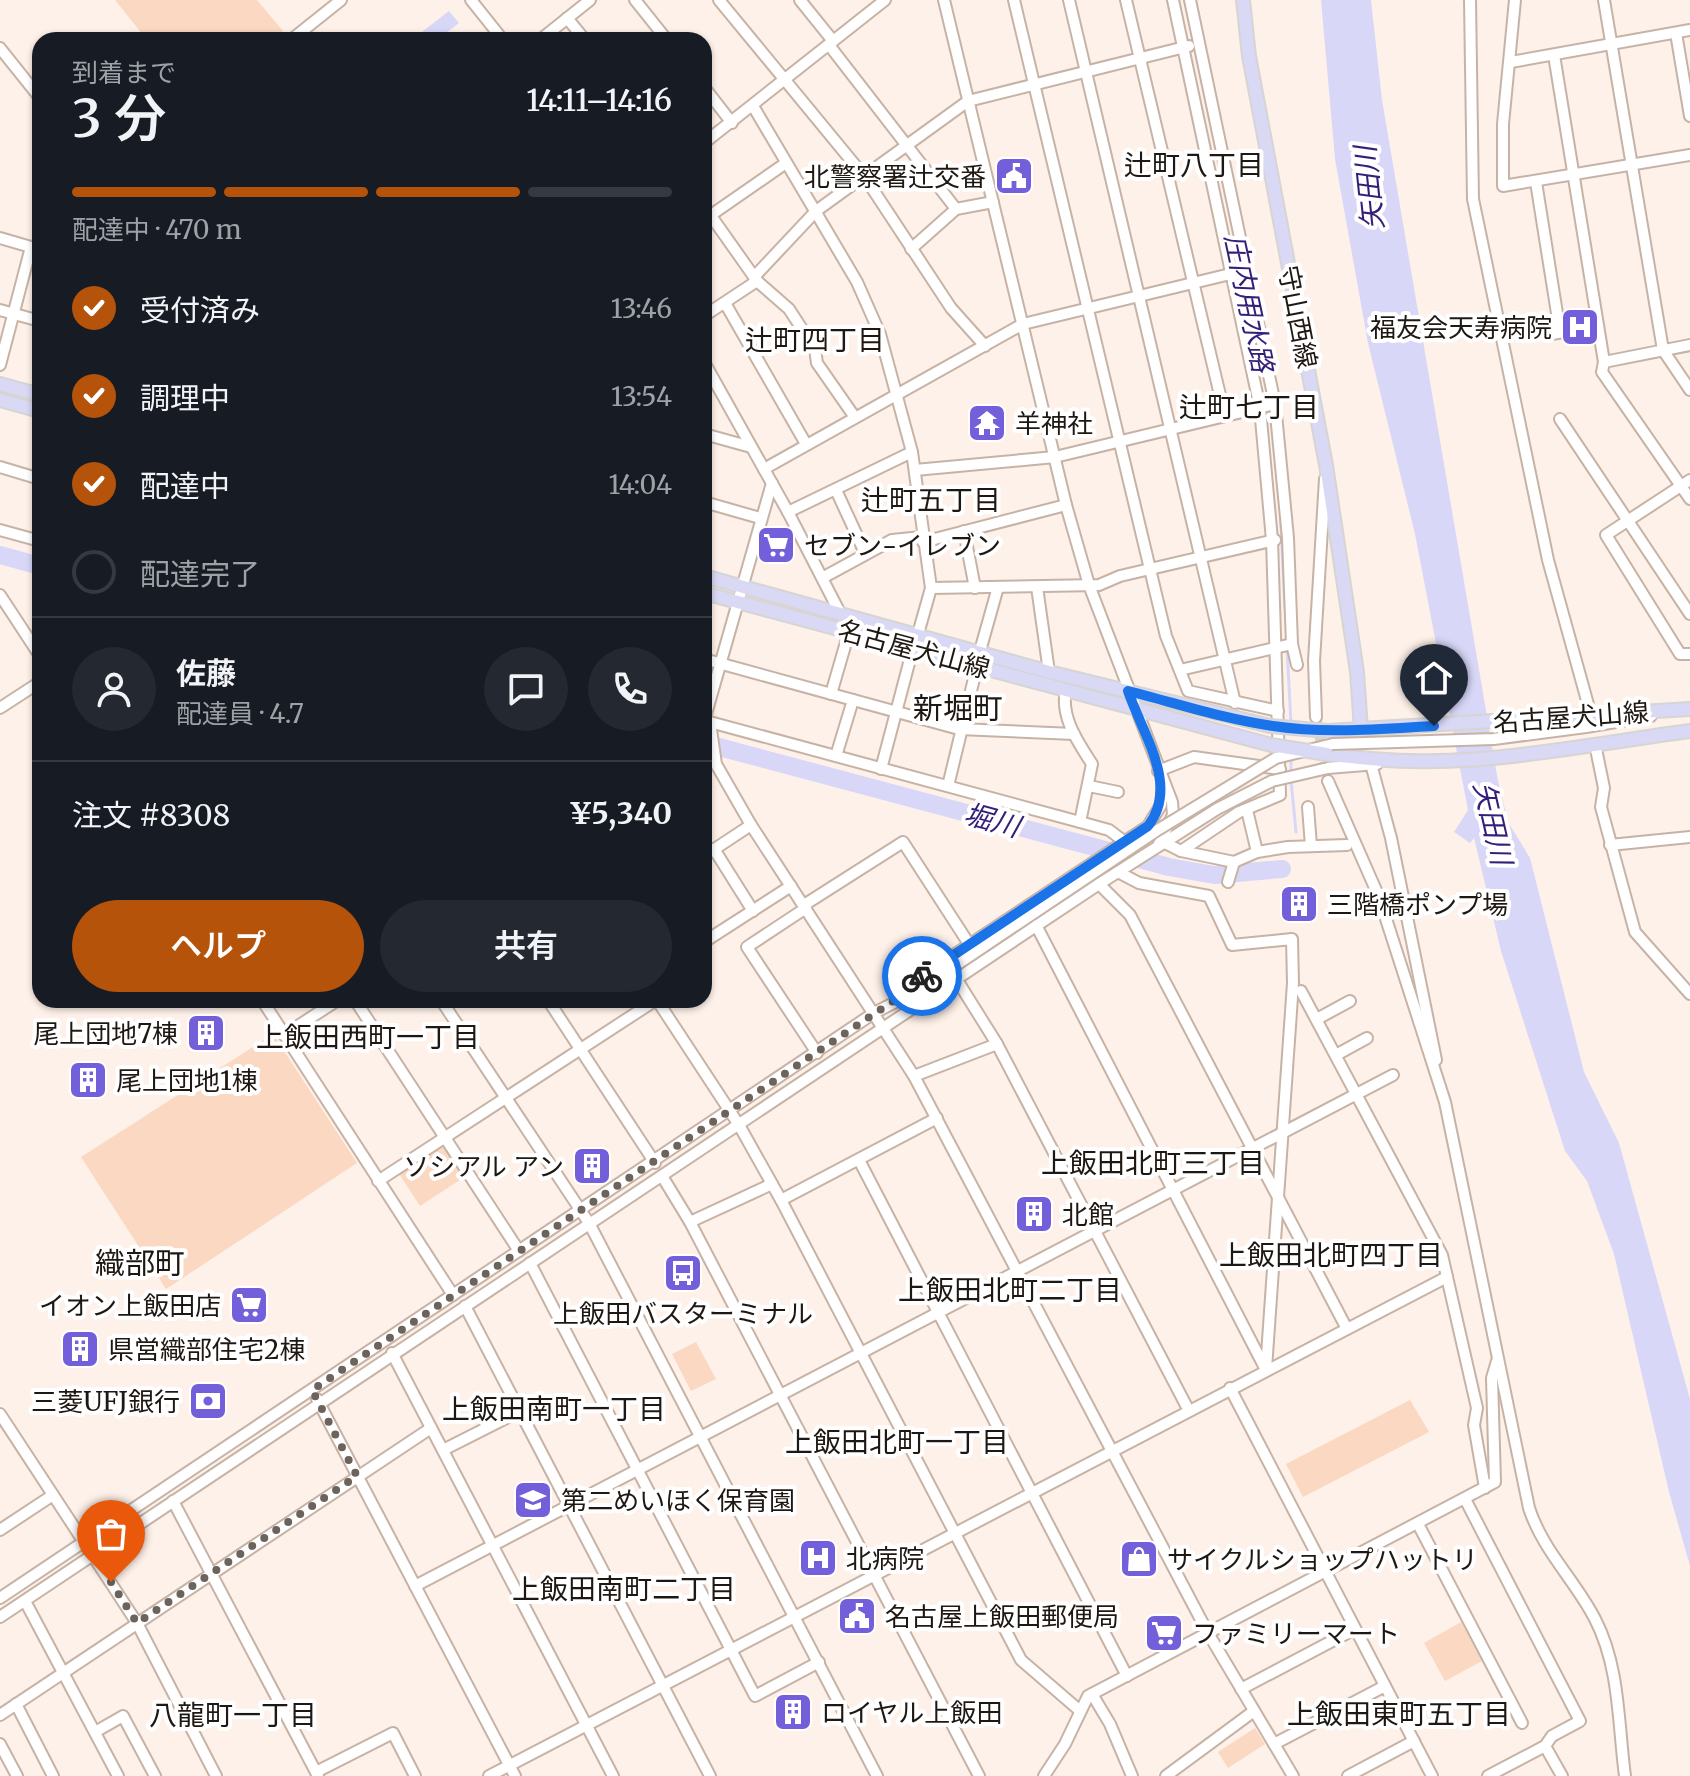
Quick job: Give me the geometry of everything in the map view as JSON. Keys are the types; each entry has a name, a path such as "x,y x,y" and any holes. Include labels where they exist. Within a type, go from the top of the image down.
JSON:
{"main road":[{"name":"守山西線","path":"1243,0 1249,56 1326,465 1368,730"},
{"path":"0,384 32,393"},
{"path":"0,400 32,409"},
{"name":"名古屋犬山線","path":"712,578 1049,672 1270,726 1328,731 1368,730 1586,719 1690,709"},
{"name":"名古屋犬山線","path":"712,595 1271,745 1381,763 1455,763 1690,731"}],"street":[{"path":"301,32 341,0"},
{"path":"471,0 497,32"},
{"path":"550,32 590,0"},
{"path":"635,0 661,32"},
{"path":"719,0 864,176 951,308 985,346"},
{"path":"800,0 956,209"},
{"path":"944,0 1066,505 1089,585 1172,802 1173,815 1158,847"},
{"path":"1014,0 1166,636 1188,691 1278,711"},
{"path":"1069,0 1235,703"},
{"path":"1126,0 1225,416"},
{"path":"1173,0 1260,408 1282,644 1297,665"},
{"path":"1181,851 1247,810 1280,795 1278,711 1288,538 1275,404 1190,0"},
{"path":"0,1598 655,1163 874,1013 919,990 1156,831 1276,758 1333,744 1494,739 1586,719 1545,546 1473,199 1470,0"},
{"path":"1515,0 1503,124 1503,186 1690,155"},
{"path":"1604,0 1663,350 1690,390"},
{"path":"712,137 883,1"},
{"path":"567,18 578,32"},
{"path":"1511,62 1690,30"},
{"path":"1676,33 1690,116"},
{"path":"712,311 756,279 816,211 968,101 1199,44"},
{"path":"0,48 32,88"},
{"path":"1554,55 1604,362 1602,372 1685,483 1690,499"},
{"path":"712,97 732,123"},
{"path":"753,106 857,282 880,334 912,452 931,588 918,634"},
{"path":"712,207 786,163"},
{"path":"1536,182 1560,332"},
{"path":"911,249 956,209 993,202"},
{"path":"712,217 756,279 789,309 815,349 818,365 854,416"},
{"path":"0,238 31,247 0,365"},
{"path":"764,469 1023,324 1247,270"},
{"path":"725,303 806,444"},
{"path":"0,310 32,319"},
{"path":"1546,335 1598,326"},
{"path":"1604,362 1690,345"},
{"path":"712,376 824,577 840,613"},
{"path":"915,470 1055,457 1275,404"},
{"path":"1560,419 1690,614"},
{"path":"712,436 751,447"},
{"path":"788,512 912,452"},
{"path":"1316,717 1314,661 1326,465"},
{"path":"0,467 32,477"},
{"path":"712,701 772,483"},
{"path":"1685,483 1606,535 1680,654 1690,654"},
{"path":"836,490 865,553"},
{"path":"712,504 760,518"},
{"path":"824,577 892,540 922,540 1066,505"},
{"path":"0,530 32,539"},
{"path":"964,531 975,588"},
{"path":"931,588 1089,585 1288,538"},
{"path":"980,651 998,587"},
{"path":"1037,587 1049,672"},
{"path":"2,602 32,645"},
{"path":"831,694 849,632"},
{"path":"1180,670 1282,644"},
{"path":"881,769 913,648"},
{"path":"712,662 959,729 1074,734"},
{"path":"948,786 959,729 977,666"},
{"path":"0,708 32,687"},
{"path":"1066,690 1063,703 1074,734 1092,764 1080,822"},
{"path":"836,756 853,700"},
{"path":"712,725 1109,830 1120,844"},
{"path":"1593,745 1604,788 1601,807 1635,932 1690,994"},
{"path":"712,747 715,761 751,825 914,1076 1208,1633 1293,1776"},
{"path":"1158,771 1194,757 1280,769"},
{"path":"0,1617 1036,925 1217,809 1272,781 1328,768 1381,763 1391,838 1497,1359 1535,1526 1595,1617 1614,1673 1625,1776"},
{"path":"1328,781 1379,897 1445,1102"},
{"path":"895,1000 913,982 1120,844 1156,816 1163,785"},
{"path":"1089,786 1118,792"},
{"path":"1308,807 1311,846"},
{"path":"1247,810 1257,852"},
{"path":"751,825 714,849 753,911"},
{"path":"1610,845 1690,837"},
{"path":"817,1053 747,947 903,842 969,944"},
{"path":"1158,847 1233,865 1257,852 1347,845"},
{"path":"1228,882 1233,865"},
{"path":"1121,870 1139,883 1209,896 1232,945 1292,939 1295,951 1266,1369"},
{"path":"1099,884 1130,915 1347,1329"},
{"path":"712,937 791,886"},
{"path":"1036,925 1266,1369"},
{"path":"957,980 997,1044 1188,1409"},
{"path":"1301,991 1442,1255 1477,1408 1474,1425 1485,1488"},
{"path":"1317,1019 1350,1001"},
{"path":"267,1008 453,1295"},
{"path":"284,1035 326,1008"},
{"path":"360,1008 519,1251"},
{"path":"446,1008 589,1223 877,1776"},
{"path":"553,1008 655,1163"},
{"path":"378,1181 644,1008"},
{"path":"661,1008 739,1125 781,1200 1021,1660 1079,1710"},
{"path":"1336,1055 1367,1038"},
{"path":"914,1076 997,1044"},
{"path":"415,1586 1393,1075"},
{"path":"781,1200 937,1118"},
{"path":"859,1160 1127,1676"},
{"path":"662,1176 690,1222 979,1776"},
{"path":"690,1222 772,1184"},
{"path":"530,1263 755,1696 819,1662"},
{"path":"489,1776 512,1771 587,1725 1032,1493 1110,1449 1447,1277"},
{"path":"465,1306 710,1776"},
{"path":"392,1353 613,1776"},
{"path":"1044,1776 1065,1744 1079,1710 1092,1694 1495,1482 1492,1378 1497,1359"},
{"path":"1230,1388 1432,1776"},
{"path":"312,1390 512,1771"},
{"path":"443,1450 520,1411"},
{"path":"0,1414 4,1428 53,1495 137,1623 216,1776"},
{"path":"0,1715 431,1428"},
{"path":"0,1530 53,1495"},
{"path":"1465,1499 1580,1721 1552,1736 1545,1746 1488,1776"},
{"path":"173,1501 317,1774 393,1733 415,1776"},
{"path":"1418,1524 1522,1723"},
{"path":"25,1601 118,1776"},
{"path":"1241,1689 1355,1629"},
{"path":"1274,1744 1385,1686"},
{"path":"1092,1694 1110,1724 1132,1776"},
{"path":"16,1704 53,1776"},
{"path":"1166,1776 1254,1711"},
{"path":"95,1732 123,1716 155,1776"},
{"path":"1348,1776 1414,1741"},
{"path":"0,1744 17,1776"},
{"path":"1545,1746 1562,1776"}],"shaded area":[{"path":"115,0 257,0 283,31 282,32 141,32"},
{"path":"273,1034 357,1163 166,1289 81,1157"},
{"path":"444,1142 466,1176 420,1206 398,1172"},
{"path":"696,1342 716,1379 691,1391 672,1354"},
{"path":"1410,1400 1429,1432 1303,1497 1286,1464"},
{"path":"1461,1622 1482,1661 1445,1681 1424,1643"},
{"path":"1255,1728 1265,1744 1228,1768 1218,1752"}],"water":[{"name":"矢田川","path":"1321,0 1371,0 1382,100 1498,781 1508,822 1530,858 1584,1072 1619,1143 1690,1399 1690,1566 1669,1492 1614,1254 1587,1181 1565,1151 1501,951 1474,838 1470,843 1454,832 1468,810 1415,534 1368,343 1335,159"},
{"path":"449,11 459,23 447,32 422,32"}],"waterway":[{"name":"庄内用水路","path":"1266,386 1269,402"},
{"name":"庄内用水路","path":"1270,409 1273,434"},
{"name":"庄内用水路","path":"1280,505 1285,609"},
{"name":"堀川","path":"0,555 32,564"},
{"name":"庄内用水路","path":"1287,648 1291,724"},
{"name":"堀川","path":"712,745 1169,867 1214,875 1282,869"},
{"name":"庄内用水路","path":"1291,756 1291,772"},
{"name":"庄内用水路","path":"1291,780 1296,832"}],"tunnel":[{"path":"1316,717 1328,781"}],"way so far":[{"path":"111,1582 137,1623 357,1476 312,1390 655,1163 895,1000 922,976"}],"place":[{"name":"北警察署辻交番","path":"1014,176"},
{"name":"福友会天寿病院","path":"1580,327"},
{"name":"羊神社","path":"987,423"},
{"name":"セブン-イレブン","path":"776,545"},
{"name":"三階橋ポンプ場","path":"1299,904"},
{"name":"尾上団地7棟","path":"206,1033"},
{"name":"尾上団地1棟","path":"88,1080"},
{"name":"ソシアル アン","path":"592,1166"},
{"name":"北館","path":"1034,1214"},
{"name":"上飯田バスターミナル","path":"683,1273"},
{"name":"イオン上飯田店","path":"249,1305"},
{"name":"県営織部住宅2棟","path":"80,1349"},
{"name":"三菱UFJ銀行","path":"208,1401"},
{"name":"第二めいほく保育園","path":"533,1500"},
{"name":"北病院","path":"818,1558"},
{"name":"サイクルショップハットリ","path":"1139,1559"},
{"name":"名古屋上飯田郵便局","path":"857,1616"},
{"name":"ファミリーマート","path":"1164,1633"},
{"name":"ロイヤル上飯田","path":"793,1712"}],"district":[{"name":"辻町八丁目","path":"1194,165"},
{"name":"辻町四丁目","path":"815,340"},
{"name":"辻町七丁目","path":"1249,407"},
{"name":"辻町五丁目","path":"931,500"},
{"name":"新堀町","path":"958,708"},
{"name":"上飯田西町一丁目","path":"368,1037"},
{"name":"上飯田北町三丁目","path":"1153,1163"},
{"name":"上飯田北町四丁目","path":"1331,1255"},
{"name":"織部町","path":"140,1263"},
{"name":"上飯田北町二丁目","path":"1010,1290"},
{"name":"上飯田南町一丁目","path":"554,1409"},
{"name":"上飯田北町一丁目","path":"897,1442"},
{"name":"上飯田南町二丁目","path":"624,1589"},
{"name":"上飯田東町五丁目","path":"1399,1714"},
{"name":"八龍町一丁目","path":"233,1715"}],"route":[{"path":"922,976 1148,826 1156,816 1163,785 1128,691 1270,726 1328,731 1434,726"}]}
